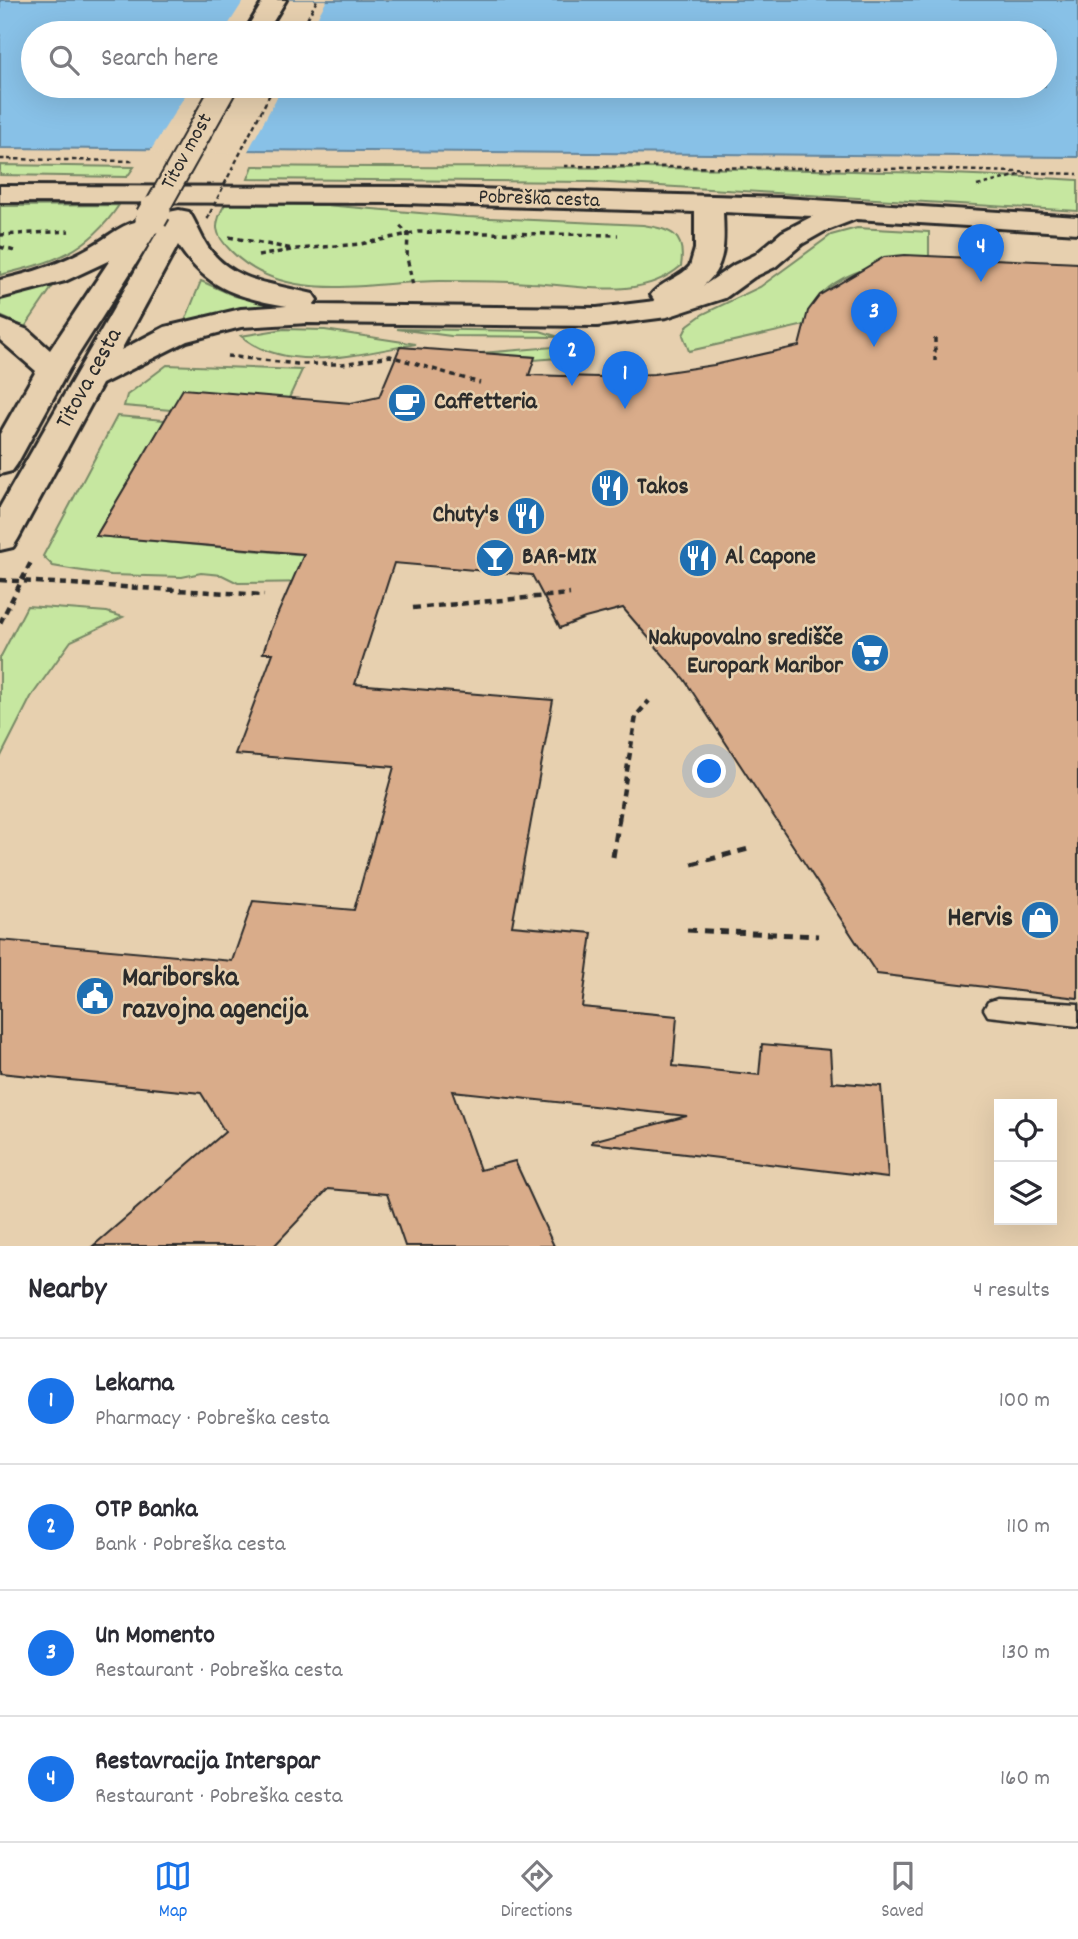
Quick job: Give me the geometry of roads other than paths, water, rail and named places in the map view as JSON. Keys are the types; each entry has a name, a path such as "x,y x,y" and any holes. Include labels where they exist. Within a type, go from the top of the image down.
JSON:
{"main road":[{"path":"262,21 275,0"},
{"name":"Titov most","path":"179,218 221,98"},
{"name":"Titov most","path":"179,218 221,160"},
{"name":"Pobreška cesta","path":"0,194 293,193 718,204 1078,225"},
{"path":"0,289 58,274 87,263 179,218 189,243 209,269 248,290 304,300 376,304 620,303 668,294 699,277 710,257 718,204 746,215 749,235 747,251 741,262 744,271"},
{"path":"90,378 176,334 241,318 308,314 584,317 633,314 667,308 715,292 744,271 765,261 792,238 815,225 855,210"},
{"name":"Titova cesta","path":"0,464 53,369 179,218"},
{"name":"Titova cesta","path":"0,539 179,218"},
{"path":"0,328 17,337 53,369"}],"lane":[{"path":"997,1009 1078,1015"}],"water":[{"path":"0,0 1078,0 1078,157 0,148"}],"place":[{"name":"Restavracija Interspar","path":"981,282"},
{"name":"Un Momento","path":"874,347"},
{"name":"OTP Banka","path":"572,386"},
{"name":"Caffetteria","path":"407,403"},
{"name":"Lekarna","path":"625,409"},
{"name":"Takos","path":"610,488"},
{"name":"Chuty's","path":"526,516"},
{"name":"BAR-MIX","path":"495,558"},
{"name":"Al Capone","path":"698,558"},
{"name":"Nakupovalno središče Europark Maribor","path":"870,653"},
{"name":"Hervis","path":"1040,920"},
{"name":"Mariborska razvojna agencija","path":"95,996"}]}
